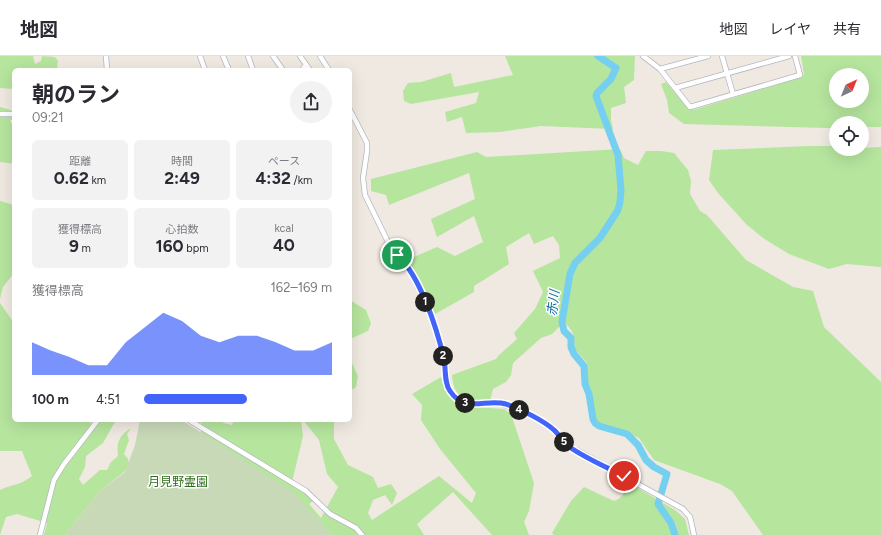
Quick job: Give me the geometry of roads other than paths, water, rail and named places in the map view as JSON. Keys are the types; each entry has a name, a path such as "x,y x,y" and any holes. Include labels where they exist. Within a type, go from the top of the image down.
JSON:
{"street":[{"path":"106,56 106,68"},
{"path":"200,56 204,68"},
{"path":"223,56 228,68"},
{"path":"248,56 252,68"},
{"path":"273,56 282,68"},
{"path":"300,56 308,68"},
{"path":"320,56 328,68"},
{"path":"643,56 660,69 690,107 800,75 795,56"},
{"path":"660,69 708,56"},
{"path":"722,56 733,94"},
{"path":"675,88 788,56"},
{"path":"0,114 12,114"},
{"path":"352,114 367,143 368,151 363,178 365,195 389,244 414,275 433,321 443,357 450,391 457,399 470,405 499,403 529,414 552,428 567,445 658,494 687,513 692,523 694,535"},
{"path":"40,535 54,480 64,464 96,422"},
{"path":"192,422 306,491 330,514 356,528 362,535"}],"waterway":[{"name":"赤川","path":"598,56 616,68 611,79 597,93 596,96 618,155 621,190 620,202 618,210 600,238 575,263 570,274 562,322 564,331 571,338 571,347 574,354 584,366 585,384 589,394 595,423 599,426 627,434 638,445 646,460 654,467 667,474 658,504 671,523 675,535"}],"park label":[{"name":"月見野霊園","path":"178,482"}]}
